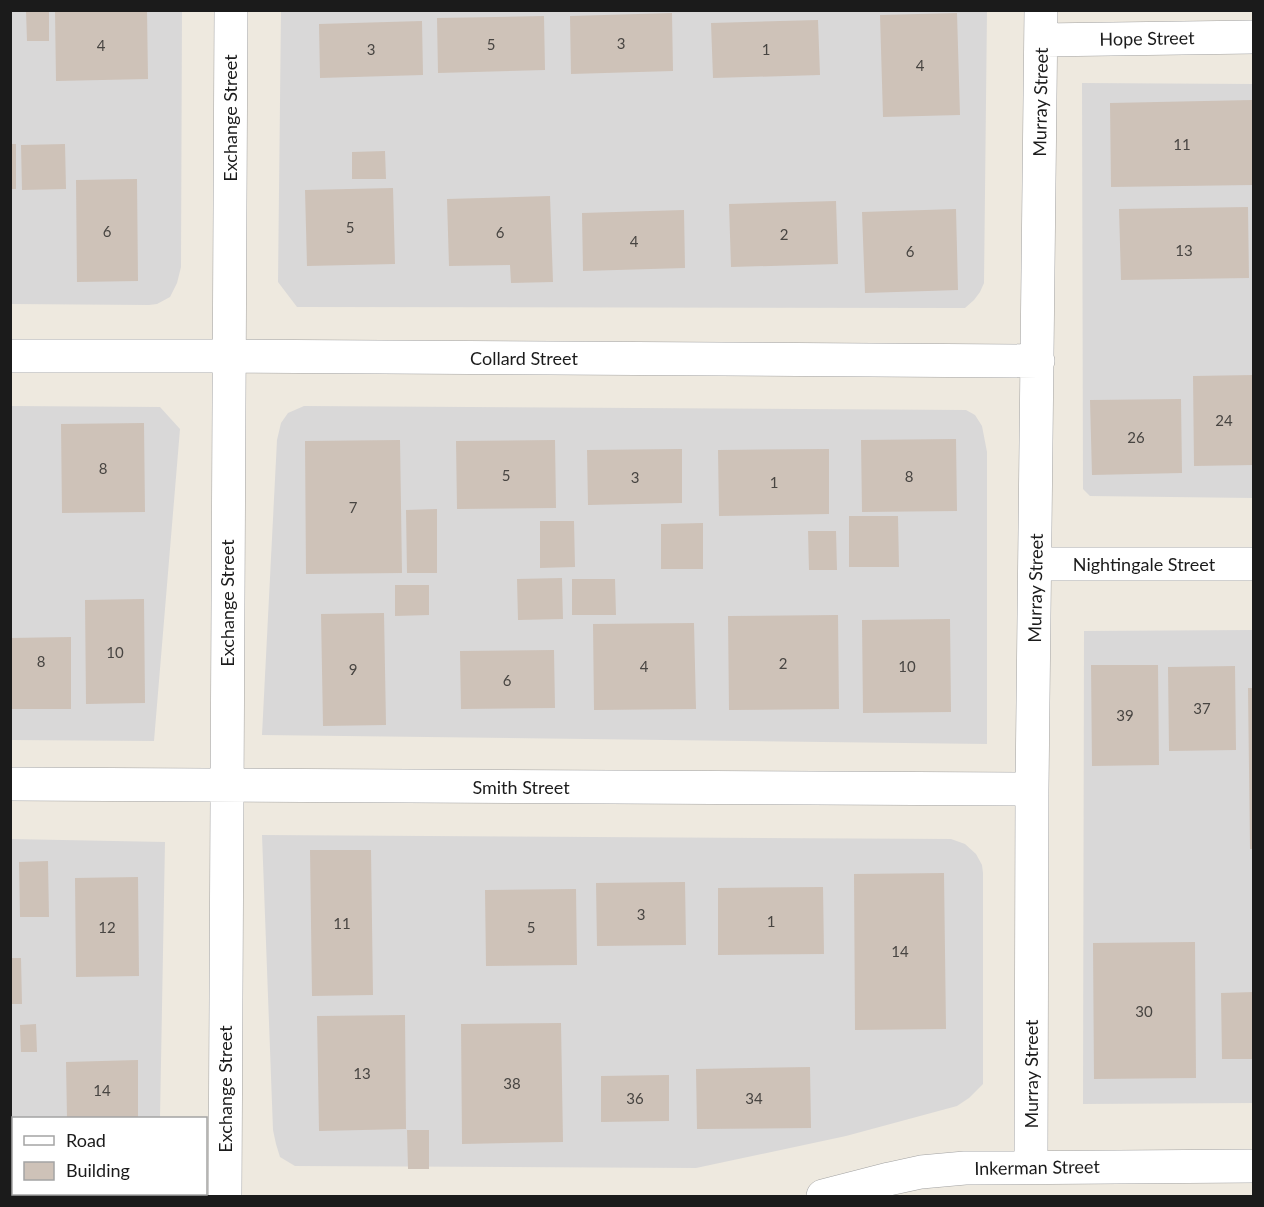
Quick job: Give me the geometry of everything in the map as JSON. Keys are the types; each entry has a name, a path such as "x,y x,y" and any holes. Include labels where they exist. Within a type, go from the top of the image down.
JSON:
{"street":[{"name":"Exchange Street","path":"225,1197 231,10"},
{"name":"Hope Street","path":"1041,25 1254,37"},
{"name":"Murray Street","path":"1031,1166 1032,789 1041,25"},
{"name":"Collard Street","path":"10,356 1038,361"},
{"name":"Nightingale Street","path":"1035,564 1254,564"},
{"name":"Smith Street","path":"10,784 1032,789"},
{"name":"Inkerman Street","path":"823,1197 921,1172 965,1168 1254,1166"}],"shaded area":[{"path":"11,11 182,11 181,267 170,297 157,304 11,304"},
{"path":"281,11 987,11 984,283 974,300 965,308 297,307 278,282"},
{"path":"1082,83 1253,84 1253,498 1090,496 1083,489"},
{"path":"11,406 160,407 180,429 154,741 11,740"},
{"path":"304,406 966,410 975,415 982,426 987,452 987,744 262,735 277,440 281,423 288,413"},
{"path":"1253,630 1253,1103 1083,1104 1084,631"},
{"path":"262,835 951,839 965,844 976,854 982,865 983,1084 957,1106 846,1136 696,1168 295,1166 280,1157 273,1130"},
{"path":"11,839 165,842 160,1117 12,1117 11,1164"}],"building":[{"path":"26,10 49,10 49,41 27,41"},
{"path":"55,10 147,10 148,79 56,81"},
{"path":"672,13 673,71 571,74 570,16"},
{"path":"957,13 960,115 883,117 880,15"},
{"path":"544,16 545,70 438,73 437,18"},
{"path":"818,20 820,75 713,78 711,23"},
{"path":"422,21 423,75 320,78 319,24"},
{"path":"1252,100 1253,185 1111,187 1110,103"},
{"path":"10,144 16,144 16,189 10,189"},
{"path":"65,144 66,189 22,190 21,145"},
{"path":"385,151 386,179 352,179 352,152"},
{"path":"137,179 138,281 77,282 76,180"},
{"path":"393,188 395,264 307,266 305,190"},
{"path":"550,196 553,282 511,283 510,265 449,266 447,199"},
{"path":"836,201 838,264 731,267 729,204"},
{"path":"1248,207 1249,278 1121,280 1119,209"},
{"path":"956,209 958,290 865,293 862,212"},
{"path":"684,210 685,268 583,271 582,213"},
{"path":"1254,375 1254,465 1194,466 1193,376"},
{"path":"1181,399 1182,473 1092,475 1090,400"},
{"path":"144,423 145,512 62,513 61,424"},
{"path":"956,439 957,511 862,512 861,440"},
{"path":"400,440 402,573 306,574 305,441"},
{"path":"555,440 556,508 457,509 456,441"},
{"path":"682,449 682,503 588,505 587,450"},
{"path":"829,449 829,514 719,516 718,450"},
{"path":"437,509 437,573 407,573 406,510"},
{"path":"849,516 898,516 899,567 849,567"},
{"path":"540,521 574,521 575,567 540,568"},
{"path":"703,523 703,569 661,569 661,524"},
{"path":"808,531 836,531 837,570 809,570"},
{"path":"562,578 563,619 518,620 517,579"},
{"path":"572,579 615,579 616,615 572,615"},
{"path":"395,585 429,585 429,615 395,616"},
{"path":"144,599 145,703 86,704 85,600"},
{"path":"384,613 386,725 323,726 321,614"},
{"path":"838,615 839,709 729,710 728,616"},
{"path":"950,619 951,712 863,713 862,620"},
{"path":"694,623 696,709 594,710 593,624"},
{"path":"71,637 71,709 11,709 10,638"},
{"path":"554,650 555,708 461,709 460,651"},
{"path":"1091,665 1158,665 1159,765 1092,766"},
{"path":"1235,666 1236,750 1169,751 1168,667"},
{"path":"1248,688 1254,688 1254,849 1250,849"},
{"path":"310,850 371,850 373,995 312,996"},
{"path":"48,861 49,917 20,917 19,862"},
{"path":"944,873 946,1029 855,1030 854,874"},
{"path":"138,877 139,976 76,977 75,878"},
{"path":"685,882 686,945 597,946 596,883"},
{"path":"823,887 824,954 718,955 718,888"},
{"path":"576,889 577,965 486,966 485,890"},
{"path":"1195,942 1196,1078 1094,1079 1093,943"},
{"path":"10,958 21,958 22,1004 10,1004"},
{"path":"1254,992 1254,1059 1222,1059 1221,993"},
{"path":"405,1015 406,1129 319,1131 317,1016"},
{"path":"561,1023 563,1142 462,1144 461,1024"},
{"path":"36,1024 37,1052 21,1052 20,1025"},
{"path":"138,1060 138,1117 67,1117 66,1062"},
{"path":"810,1067 811,1128 697,1129 696,1069"},
{"path":"669,1075 669,1121 601,1122 601,1076"},
{"path":"407,1130 429,1130 429,1169 408,1169"}]}
